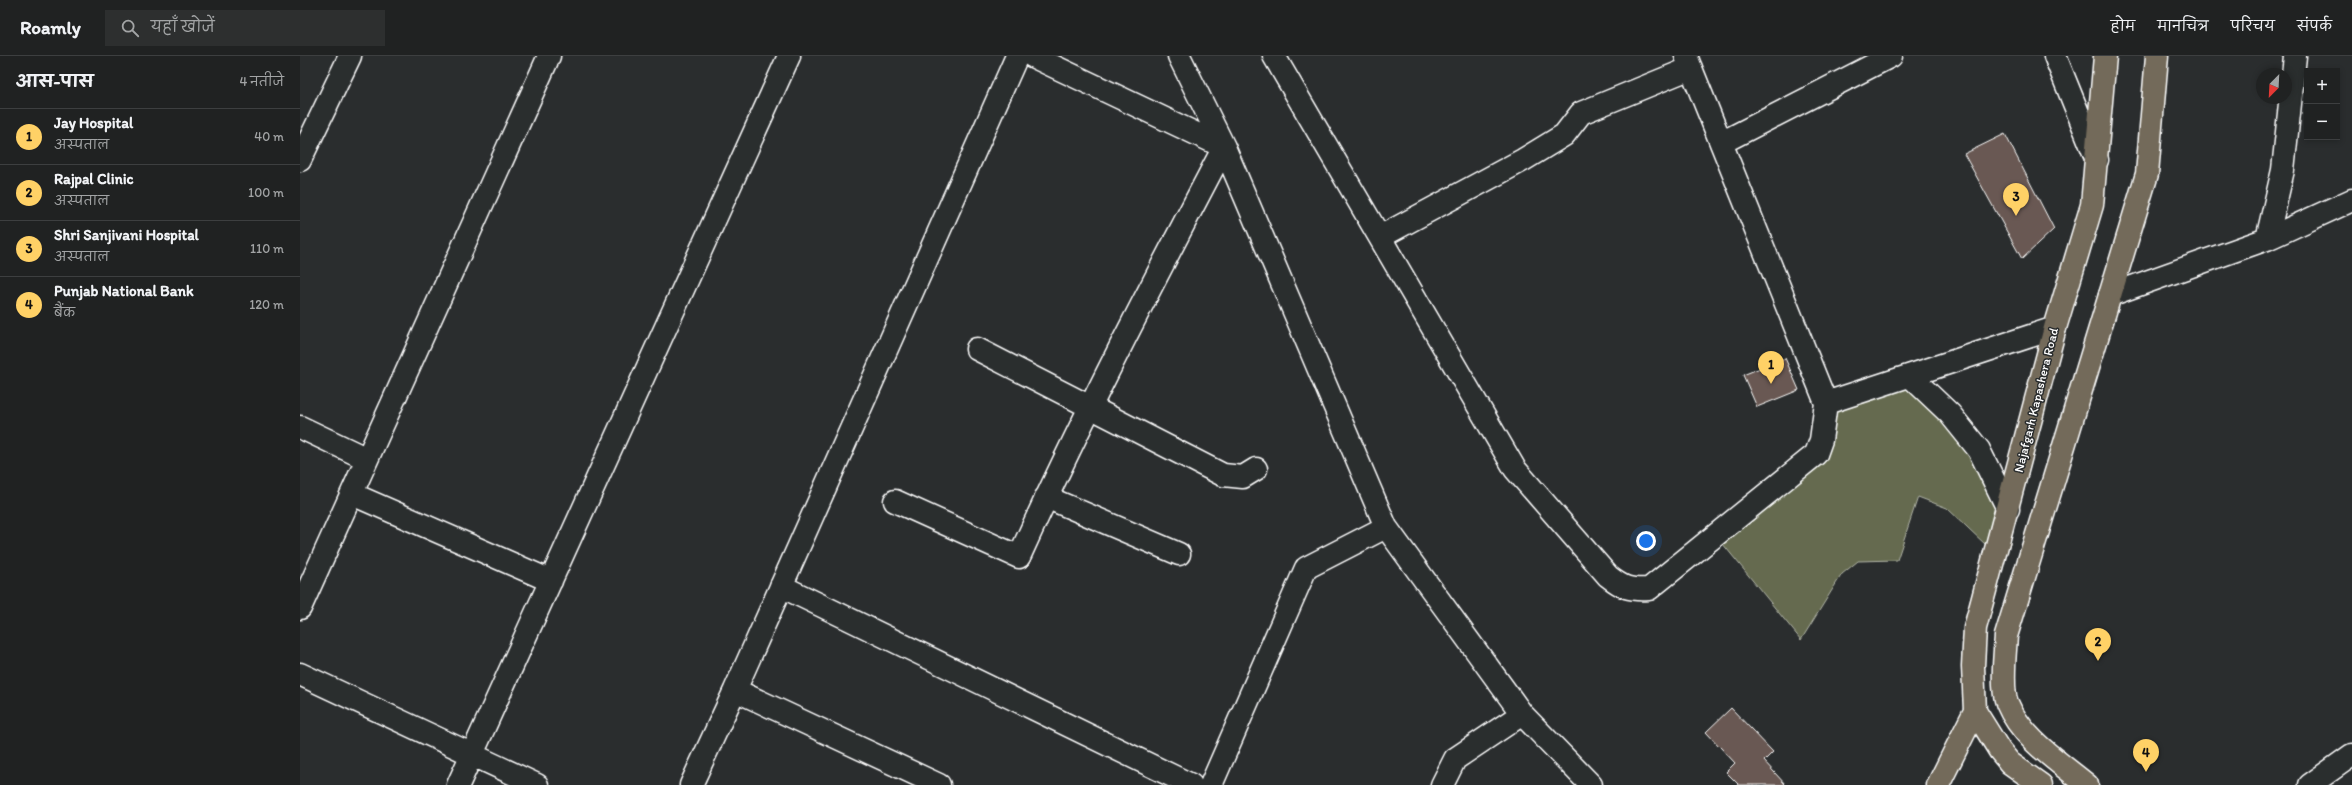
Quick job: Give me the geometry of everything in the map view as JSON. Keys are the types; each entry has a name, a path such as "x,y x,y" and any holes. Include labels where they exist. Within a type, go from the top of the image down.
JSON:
{"main road":[{"name":"Najafgarh Kapashera Road","path":"1975,711 1973,666 1975,628 2008,509 2055,328 2092,205 2105,56"},
{"path":"2087,785 2024,732 2006,702 2004,665 2006,636 2147,174 2156,56"},
{"path":"1938,785 1975,711 2006,702"},
{"path":"1975,711 2000,752 2010,762 2041,785"}],"street":[{"path":"300,160 350,56"},
{"path":"300,608 548,56"},
{"path":"458,785 789,56"},
{"path":"690,785 735,690 1017,56"},
{"path":"1032,56 1224,147"},
{"path":"1179,56 1224,147 1386,527 1522,714 1591,785"},
{"path":"1274,56 1515,469 1608,576 1623,587 1634,590 1649,589 1807,463 1816,454 1821,440 1826,403 1688,62 1580,113 1564,135 1523,160 1380,237"},
{"path":"1721,143 1891,56"},
{"path":"2055,56 2097,160"},
{"path":"2267,239 2283,170 2295,56"},
{"path":"895,501 1019,557 1046,497 1090,409 1224,147"},
{"path":"2110,295 2267,239 2352,200"},
{"path":"1826,403 2055,328"},
{"path":"977,349 1090,409 1222,475 1243,477 1256,469"},
{"path":"1910,376 1950,414 1979,450 2008,509"},
{"path":"300,427 367,459"},
{"path":"352,494 551,581"},
{"path":"1046,497 1179,554"},
{"path":"1211,785 1306,568 1386,527"},
{"path":"781,586 1191,785"},
{"path":"300,674 537,785"},
{"path":"735,690 939,785"},
{"path":"1442,785 1455,759 1522,714"},
{"path":"2310,785 2352,755"}],"green space":[{"path":"1910,379 2003,498 1987,546 1947,508 1918,497 1897,560 1858,561 1842,574 1801,640 1718,538 1819,456 1829,406"}],"building":[{"path":"2005,134 2054,229 2022,259 1964,154"},
{"path":"1785,358 1799,390 1757,407 1743,375"},
{"path":"1731,708 1773,752 1764,761 1785,784 1784,785 1739,785 1726,772 1735,763 1706,732"}],"place":[{"name":"Shri Sanjivani Hospital","path":"2016,216"},
{"name":"Jay Hospital","path":"1771,384"},
{"name":"Rajpal Clinic","path":"2098,661"},
{"name":"Punjab National Bank","path":"2146,772"}]}
